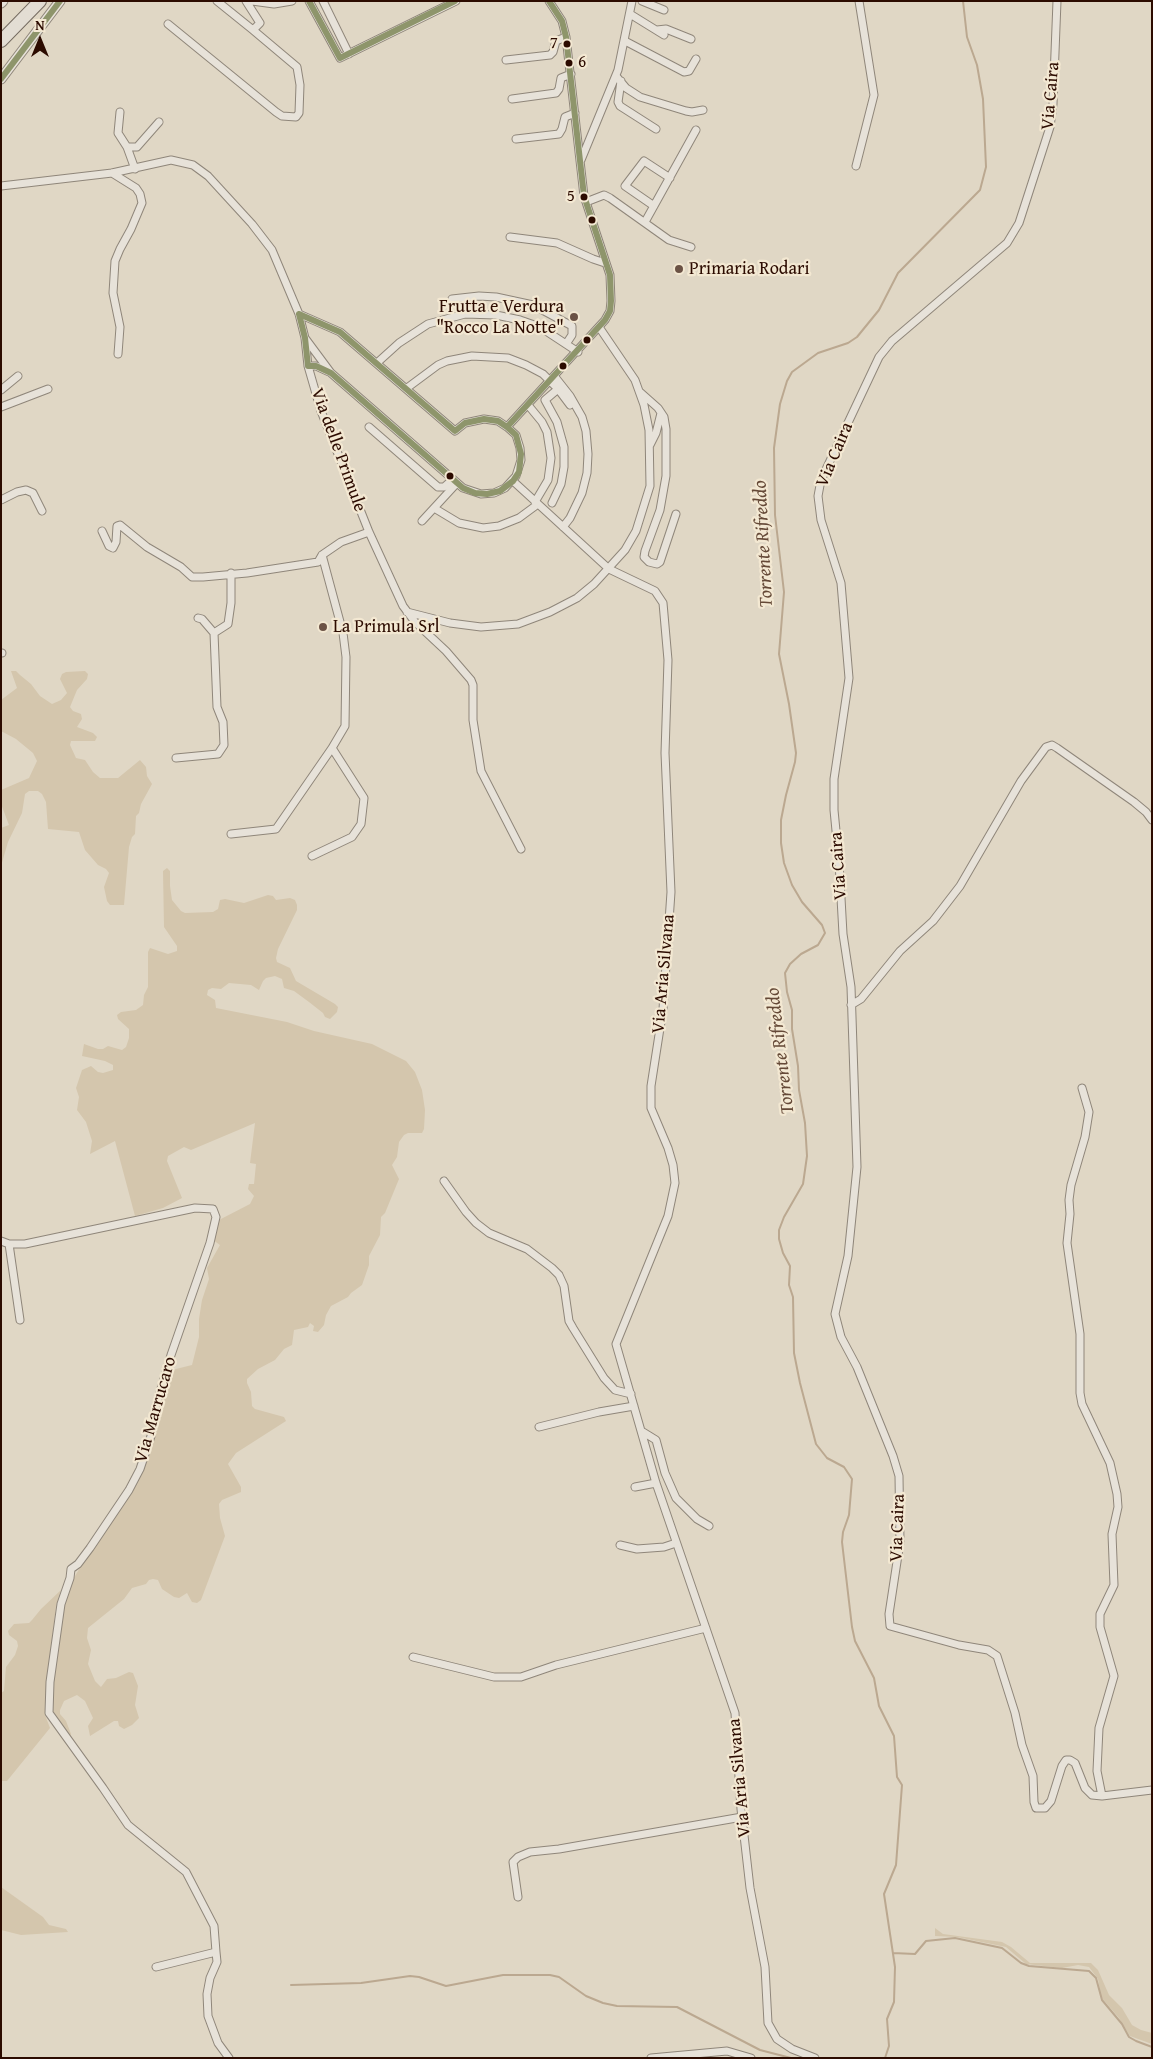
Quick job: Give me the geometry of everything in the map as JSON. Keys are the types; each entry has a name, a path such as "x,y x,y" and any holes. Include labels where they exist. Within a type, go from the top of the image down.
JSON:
{"highway":[{"path":"1,30 29,1"},
{"path":"1,42 40,1"}],"street":[{"path":"1,79 60,1"},
{"path":"168,24 276,112 282,116 296,117 299,113 300,94 297,67 216,1"},
{"path":"246,1 260,23 253,30"},
{"path":"252,1 274,4 292,1"},
{"path":"310,1 340,58 454,2"},
{"path":"323,1 349,54"},
{"path":"508,427 599,327 610,311 611,301 612,287 586,202 566,37 562,21 549,1"},
{"path":"632,1 618,78 618,102 620,106 656,129"},
{"path":"642,1 664,10"},
{"path":"856,166 874,95 859,1"},
{"name":"Via Caira","path":"1057,1 1053,104 1050,127 1019,223 1007,243 884,351 874,365 819,489 818,509 841,583 849,668 849,688 834,779 834,810 843,934 851,987 857,1168 848,1256 835,1314 841,1337 857,1367 891,1450 899,1476 901,1503 900,1542 890,1626 959,1645 988,1650 997,1656 1015,1713 1022,1745 1034,1776 1034,1802 1036,1808 1045,1808 1051,1801 1062,1766 1066,1760 1075,1763 1088,1792 1092,1795 1102,1796"},
{"path":"630,14 664,35"},
{"path":"656,30 666,29 691,39"},
{"path":"506,60 550,55 553,52 556,41 566,37"},
{"path":"625,41 684,72 689,71 696,59"},
{"path":"512,100 556,92 559,89 561,78 571,74"},
{"path":"618,78 632,94 686,112 703,110"},
{"path":"581,160 618,78"},
{"path":"120,112 118,133 127,147 135,169"},
{"path":"516,139 559,134 565,117 575,113"},
{"path":"127,147 137,147 158,122"},
{"path":"645,222 696,130"},
{"name":"Via delle Primule","path":"1,186 112,173 171,160 193,165 208,176 252,224 272,250 299,314 305,338 308,366 321,411 369,532 406,611 471,680 473,686 473,720 481,771 521,849"},
{"path":"654,206 625,186 644,161 670,178"},
{"path":"112,173 136,188 142,203 115,261 113,293 120,327 118,354"},
{"path":"586,202 604,196 610,198 669,240 691,247"},
{"path":"510,237 557,243 594,260 605,262"},
{"path":"452,299 496,297 533,305 572,326 572,335 566,344"},
{"path":"299,314 340,332 378,362 455,431 466,422 484,418 498,421 508,427 516,435 521,454 518,472 513,481 500,491 487,494 470,492 330,373 316,366 308,366"},
{"path":"378,362 389,350 428,324 465,314 496,315 520,320 540,327 578,352"},
{"path":"406,611 450,623 481,627 518,624 550,612 577,598 609,569 625,550 636,531 650,486 650,445 646,413 640,392 629,370 599,327"},
{"path":"305,338 330,373"},
{"path":"407,388 438,365 447,361 472,356 498,356 516,360 553,379 570,396 582,417 586,431 588,454 587,474 582,493 574,512 561,525"},
{"path":"1,390 18,376"},
{"path":"553,379 577,419 584,454 583,473 578,492 561,525"},
{"path":"1,407 48,389"},
{"path":"552,503 561,484 564,467 564,447 557,422 545,400 558,389"},
{"path":"640,392 652,400 661,413 666,429 666,476 660,510 644,557 649,562 657,564 660,562 676,514"},
{"path":"434,508 459,523 483,528 499,526 519,518 537,503 548,480 551,458 547,432 528,404"},
{"path":"650,445 656,434 661,413"},
{"path":"369,427 438,487 444,487 455,481"},
{"path":"422,521 455,481"},
{"name":"Via Aria Silvana","path":"513,481 609,569 654,591 663,603 668,660 666,753 671,892 663,1009 651,1086 651,1108 668,1148 673,1165 675,1183 668,1216 616,1344 643,1432 656,1483 735,1713 742,1817 750,1888 764,1967 768,2023 777,2039 806,2057 816,2058"},
{"path":"1,500 26,490 33,492 42,511"},
{"name":"Via delle Primule","path":"102,531 108,546 113,548 116,542 117,526 120,525 148,547 192,576 203,577 247,573 318,562 322,555 341,542 369,532"},
{"path":"232,834 276,829 345,726 346,657 342,633 322,555"},
{"path":"214,633 228,624 231,603 231,573"},
{"path":"176,758 218,754 224,745 223,722 217,707 214,633 202,619 198,618"},
{"path":"851,1005 861,1000 900,951 933,922 960,886 1021,781 1046,747 1052,745 1057,748 1134,802 1152,820"},
{"path":"312,856 352,838 361,824 364,798 332,748"},
{"path":"1082,1088 1089,1112 1085,1137 1071,1185 1067,1243 1080,1334 1080,1393 1082,1404 1110,1463 1118,1500 1112,1534 1114,1585 1100,1614 1100,1627 1114,1676 1099,1728 1097,1771 1102,1796 1152,1790"},
{"path":"444,1181 476,1223 489,1233 527,1249 552,1268 564,1286 569,1321 604,1378 615,1390 631,1394"},
{"name":"Via Marrucaro","path":"20,1320 5,1242 25,1244 187,1209 205,1207 212,1209 216,1217 210,1243 171,1355 155,1409 151,1436 140,1469 95,1540 78,1564 71,1569 70,1578 61,1604 49,1713 128,1825 186,1872 214,1926 217,1962 210,1978 207,1994 208,2016 218,2044 229,2058"},
{"path":"539,1427 599,1412 634,1406"},
{"name":"Via Aria Silvana","path":"643,1432 656,1440 664,1473 676,1498 697,1519 709,1526"},
{"path":"635,1487 656,1483"},
{"path":"620,1545 637,1549 664,1547 676,1543"},
{"path":"413,1657 494,1677 521,1677 556,1665 706,1628"},
{"path":"518,1897 513,1862 518,1857 530,1852 559,1849 742,1817"},
{"path":"156,1967 216,1952"},
{"path":"651,2058 728,2051 751,2058"}],"shaded area":[{"path":"11,671 16,671 31,684 40,696 52,704 61,700 67,693 60,679 62,674 85,671 88,674 87,679 77,690 70,707 73,711 81,714 82,719 77,727 93,733 97,737 95,741 71,741 70,745 76,758 85,760 93,772 100,778 118,778 140,760 146,767 147,776 152,784 136,816 135,834 129,847 124,905 110,905 107,901 104,887 109,873 98,865 85,850 79,832 48,829 46,802 38,791 29,791 25,794 22,813 8,842 1,866 1,828 9,825 1,804 1,790 29,778 37,761 33,753 16,739 1,731 1,700 17,688"},
{"path":"167,868 170,871 172,900 185,913 213,912 218,909 220,900 225,899 244,903 268,895 273,896 276,900 290,898 295,900 297,910 278,949 277,962 290,968 296,981 335,1004 338,1007 337,1012 330,1019 325,1017 323,1013 294,991 284,988 282,979 275,976 266,978 259,990 251,985 229,983 221,989 212,988 208,990 207,995 215,1000 216,1008 287,1022 314,1031 372,1044 406,1061 415,1072 422,1090 425,1110 424,1129 422,1133 408,1133 404,1135 399,1142 397,1157 392,1165 399,1179 385,1213 381,1217 380,1235 369,1256 369,1265 362,1285 348,1297 331,1306 326,1315 324,1325 318,1332 313,1331 314,1326 310,1323 308,1327 294,1330 292,1345 284,1349 275,1360 258,1369 247,1379 251,1392 252,1406 255,1409 284,1417 286,1421 236,1453 228,1464 241,1487 241,1492 222,1500 219,1504 220,1518 225,1536 201,1600 197,1603 192,1602 187,1593 179,1598 174,1597 162,1589 158,1580 153,1579 149,1580 146,1584 132,1588 124,1599 88,1628 87,1638 91,1650 88,1664 95,1681 101,1687 107,1679 116,1678 129,1672 133,1673 138,1686 135,1705 139,1718 132,1725 124,1729 119,1726 118,1721 114,1721 90,1736 88,1726 93,1718 85,1701 77,1695 64,1701 60,1710 60,1714 66,1721 71,1734 70,1739 51,1712 52,1684 63,1605 69,1586 90,1551 138,1482 168,1371 192,1365 199,1337 202,1300 209,1279 207,1268 220,1245 213,1240 219,1220 250,1204 254,1196 248,1189 249,1184 254,1184 256,1164 250,1163 255,1123 191,1150 184,1147 168,1156 167,1161 182,1198 163,1208 135,1216 115,1141 90,1154 92,1141 86,1122 77,1110 79,1097 76,1088 82,1070 91,1066 98,1072 103,1073 113,1070 113,1065 105,1061 82,1056 84,1044 98,1049 108,1046 122,1050 126,1047 129,1029 118,1019 117,1015 121,1012 136,1010 143,1005 144,995 148,987 148,952 150,948 168,954 177,951 177,946 164,927 163,871"},
{"path":"61,1590 56,1606 45,1700 45,1715 50,1728 7,1781 1,1781 1,1693 4,1691 6,1667 15,1655 18,1646 17,1641 9,1635 8,1631 14,1624 29,1623"},
{"path":"1,1887 43,1917 49,1925 66,1929 68,1932 21,1935 1,1930"},
{"path":"935,1928 943,1934 1002,1942 1030,1963 1091,1963 1098,1970 1109,1995 1122,2008 1132,2025 1152,2033 1152,2044 1130,2036 1119,2018 1101,1997 1098,1979 1089,1967 1078,1965 1062,1968 1026,1964 1006,1947 957,1937 935,1936"}],"waterway":[{"name":"Torrente Rifreddo","path":"885,2058 889,2046 887,2019 894,2002 895,1967 884,1894 896,1865 902,1785 897,1777 894,1736 879,1706 874,1678 855,1641 852,1627 842,1542 843,1532 849,1515 852,1479 844,1467 827,1458 816,1444 794,1353 793,1297 789,1285 790,1266 783,1253 779,1239 779,1230 784,1217 803,1184 807,1156 805,1123 792,1029 792,1010 787,992 785,973 790,964 801,954 818,945 825,933 822,925 802,902 792,885 784,863 781,843 781,820 796,753 779,654 784,592 775,515 774,448 780,404 787,381 792,372 818,353 848,343 857,337 879,310 898,273 980,190 986,167 983,99 977,65 967,37 963,1"},
{"path":"893,1953 915,1954 926,1941 955,1938 1002,1948 1021,1963 1029,1966 1089,1971 1096,1978 1102,2000 1122,2024 1129,2037 1152,2047"},
{"path":"291,1985 361,1983 410,1976 446,1986 503,1975 550,1975 559,1977 586,1996 603,2003 617,2006 677,2007 760,2050 791,2058"}],"transit line":[{"path":"1,79 60,1"},
{"path":"309,1 340,58 455,1"},
{"path":"507,427 605,320 610,311 611,301 610,275 584,196 566,37 562,21 549,1"},
{"path":"299,314 340,332 455,431 465,423 484,419 498,421 507,427 516,435 521,454 519,472 513,481 500,491 487,494 475,493 463,488 331,373 316,366 308,366 305,338 299,314"}],"place":[{"name":"7","path":"567,44"},
{"name":"6","path":"569,63"},
{"name":"5","path":"584,197"},
{"name":"Primaria Rodari","path":"679,269"},
{"name":"Frutta e Verdura \"Rocco La Notte\"","path":"574,317"},
{"name":"La Primula Srl","path":"323,627"}]}
